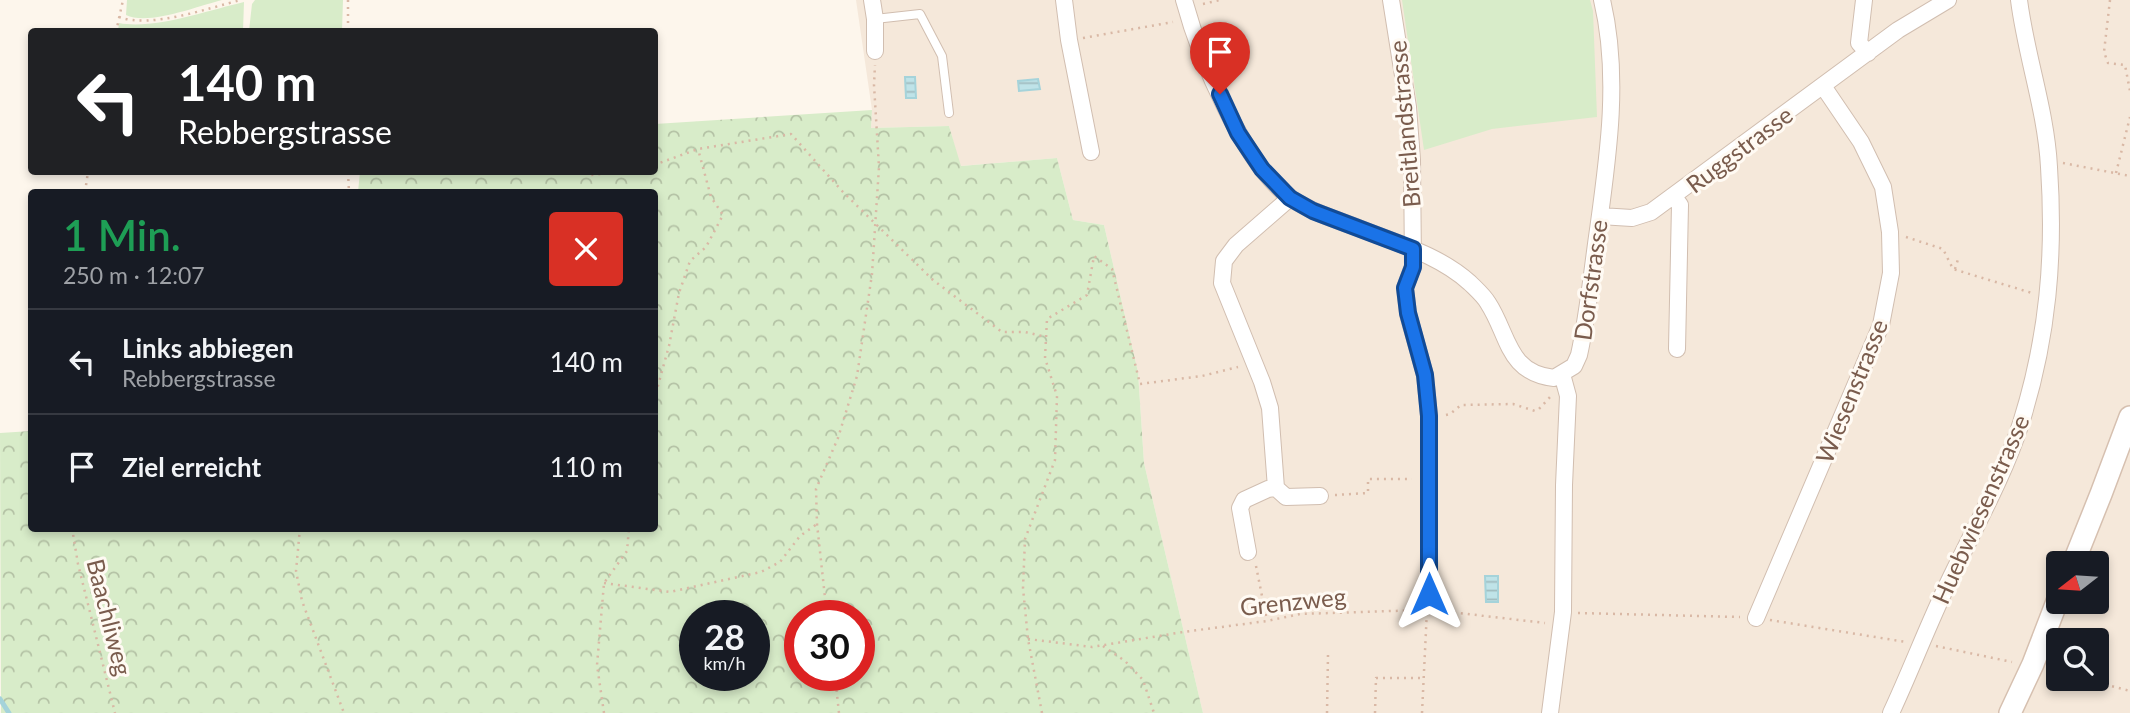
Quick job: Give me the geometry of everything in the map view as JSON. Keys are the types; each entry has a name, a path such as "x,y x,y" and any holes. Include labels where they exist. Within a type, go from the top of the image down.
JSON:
{"main road":[{"path":"2078,551 2130,417"},
{"path":"2010,713 2052,614"}],"street":[{"path":"872,0 875,51"},
{"path":"1064,0 1091,152"},
{"path":"1184,0 1211,75 1238,133 1262,169 1290,198 1313,211 1440,261 1469,282 1488,301 1523,368 1533,374 1558,376"},
{"name":"Breitlandstrasse","path":"1391,0 1408,107 1412,160 1413,267 1405,288 1408,313 1425,375 1429,416 1428,602"},
{"name":"Dorfstrasse","path":"1550,713 1561,631 1568,396 1558,376 1574,366 1579,355 1612,113 1609,29 1602,0"},
{"path":"1864,0 1859,43 1868,53"},
{"name":"Ruggstrasse","path":"1600,216 1632,218 1651,212 1898,30 1948,0"},
{"name":"Huebwiesenstrasse","path":"1891,713 1928,645 1937,605 2001,471 2020,424 2037,362 2049,298 2052,230 2049,164 2041,109 2018,0"},
{"name":"Wiesenstrasse","path":"1756,618 1881,326 1891,273 1890,232 1883,187 1861,142 1823,86"},
{"path":"1674,197 1680,205 1677,349"},
{"path":"1290,198 1236,245 1224,261 1222,283 1255,363 1270,408 1276,488 1286,497 1320,496"},
{"path":"1248,552 1240,508 1244,499 1276,488"}],"lane":[{"path":"875,19 920,14 942,56 948,113"}],"path":[{"path":"117,28 123,0"},
{"path":"119,17 132,22 162,19 241,0"},
{"path":"348,0 348,28"},
{"path":"2110,0 2104,52 2108,63 2125,65 2130,91"},
{"path":"1069,40 1190,18"},
{"path":"825,600 816,489 838,438 857,376 872,274 879,167 874,85"},
{"path":"2116,173 2130,117"},
{"path":"658,164 698,149 791,134 843,192 933,280 1002,332 1026,332 1046,337"},
{"path":"658,386 679,293 690,261 706,247 723,215 712,197 698,149"},
{"path":"2049,164 2063,163 2130,176"},
{"path":"1890,232 1943,249 1955,269 2049,298"},
{"path":"1955,269 1959,256"},
{"path":"1042,713 1028,639 1023,588 1025,539 1055,460 1057,396 1045,358 1047,319 1087,295 1094,257 1112,269 1140,384 1202,376 1255,363"},
{"path":"1429,416 1450,414 1461,405 1513,404 1539,410 1556,389 1558,376"},
{"path":"1320,496 1368,493 1368,479 1429,479"},
{"path":"604,583 670,592 761,572 780,562 800,536 817,524"},
{"name":"Baachliweg","path":"73,532 115,713"},
{"path":"300,532 296,571 302,601 344,713"},
{"path":"604,713 597,665 604,583 627,551 629,532"},
{"path":"1248,552 1252,551 1267,621"},
{"path":"1422,713 1428,602"},
{"name":"Grenzweg","path":"1028,639 1092,647 1300,614 1428,602 1561,631"},
{"path":"1575,613 1756,618 1902,642"},
{"path":"1102,645 1125,661 1143,680 1154,713"},
{"path":"1928,645 2015,663"},
{"path":"1327,713 1328,655"},
{"path":"1375,713 1376,678 1424,678"},
{"path":"2109,685 2130,691"},
{"path":"837,691 839,713"}],"shaded area":[{"path":"856,0 2130,0 2130,713 1203,713 1144,463 1138,372 1104,225 1073,220 1057,158 960,166 949,126 871,128 872,110"}],"green space":[{"path":"127,0 222,0 160,17 135,18 126,15"},
{"path":"255,0 343,0 342,28 249,28 252,4"},
{"path":"1402,0 1590,0 1593,11 1597,117 1492,129 1424,150"},
{"path":"244,2 243,28 118,28 119,23 148,24"},
{"path":"872,110 871,128 949,126 961,166 1057,158 1073,220 1104,225 1138,372 1144,463 1203,713 1,713 0,433 28,431 28,532 658,532 658,189 358,189 360,175 658,175 658,124"}],"water":[{"path":"905,77 915,77 916,98 906,98"},
{"path":"1038,79 1040,89 1019,91 1018,81"},
{"path":"1485,576 1498,576 1498,602 1486,602"}],"waterway":[{"path":"0,699 9,713"}],"route":[{"path":"1220,94 1238,133 1262,169 1290,198 1313,211 1413,249 1413,267 1405,288 1408,313 1425,375 1429,416 1429,594"}]}
